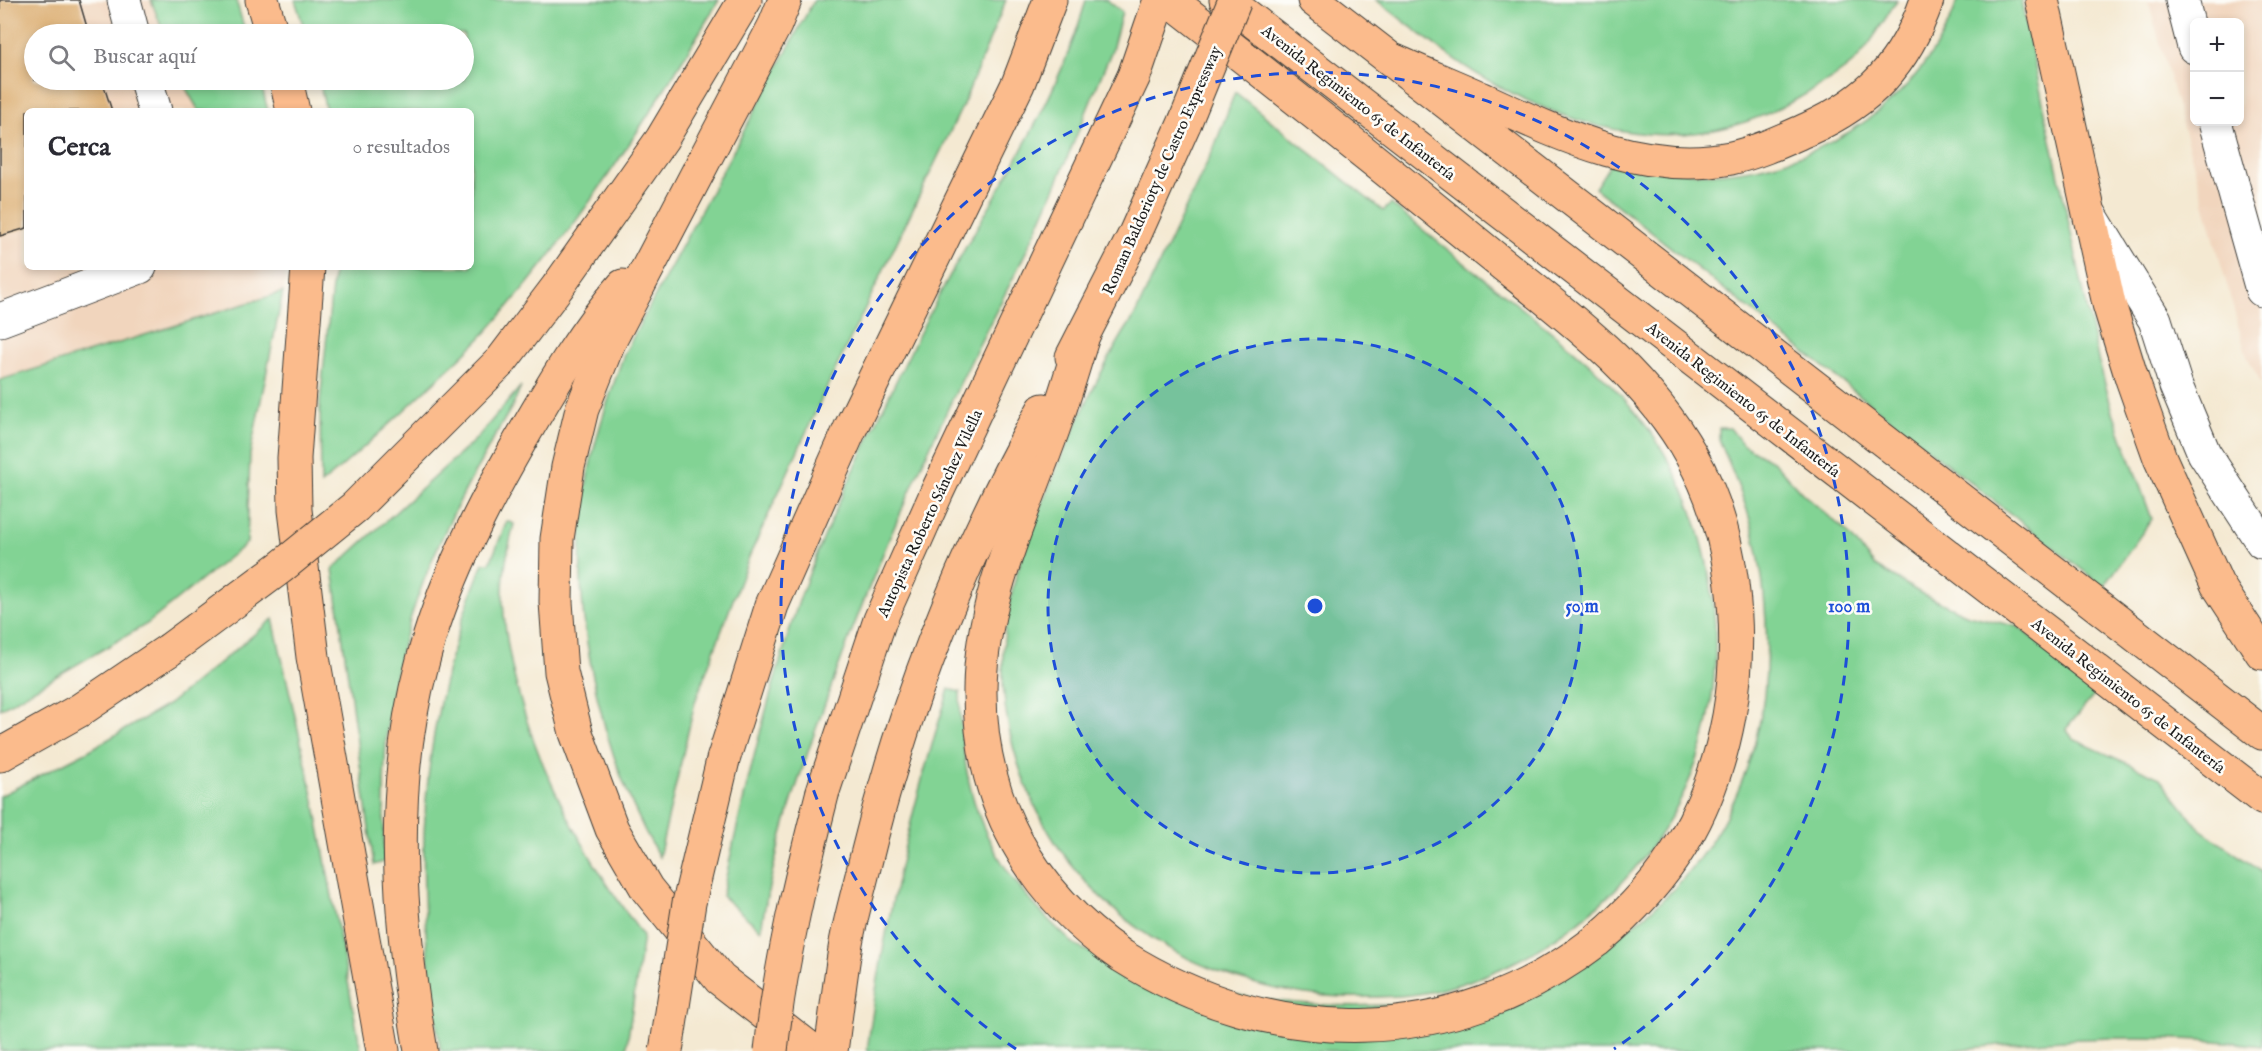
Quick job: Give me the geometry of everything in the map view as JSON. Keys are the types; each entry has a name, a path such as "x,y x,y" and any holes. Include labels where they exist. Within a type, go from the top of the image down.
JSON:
{"main road":[{"path":"262,0 269,24"},
{"path":"0,755 80,710 169,650 281,567 355,507 502,360 559,285 662,139 745,0"},
{"path":"785,0 775,26 608,344 582,409 568,467 556,539 556,602 561,672 576,734 612,829 647,889 720,979 813,1051"},
{"name":"Autopista Roberto Sánchez Vilella","path":"771,1051 776,1004 803,868 823,791 880,620 937,492 1134,76 1160,0"},
{"path":"1082,339 1049,441 1006,557 984,641 980,686 982,728 987,758 996,795 1010,834 1041,880 1074,918 1149,974 1201,1003 1267,1023 1318,1031 1419,1027 1462,1016 1509,996 1564,967 1622,919 1662,878 1707,795 1724,744 1734,688 1736,622 1730,571 1713,503 1691,455 1655,403 1601,344 1346,136 1170,0"},
{"name":"Avenida Regimiento 65 de Infantería","path":"1226,0 2262,798"},
{"name":"Roman Baldorioty de Castro Expressway","path":"1082,339 1134,236 1185,122 1235,0"},
{"path":"1314,0 2262,733"},
{"path":"1395,62 1548,130 1619,155 1681,162 1731,158 1775,144 1819,124 1868,94 1899,60 1919,23 1927,0"},
{"path":"2042,0 2109,304 2132,379 2160,458 2217,584 2262,653"},
{"path":"666,1051 689,903 723,760 772,605 850,429 1018,84 1049,5"},
{"path":"288,90 292,108"},
{"path":"421,1051 408,962 400,837 406,742 422,663 443,598 470,534 507,464 571,353 604,307 660,244"},
{"path":"308,270 294,458 295,510 313,657 383,1051"},
{"path":"831,1051 846,941 877,814 916,686 955,591 1010,468 1082,339"},
{"path":"0,739 140,669"}],"lane":[{"path":"124,0 130,24"},
{"path":"2182,0 2190,31"},
{"path":"149,90 154,108"},
{"path":"2216,126 2262,290"},
{"path":"2091,216 2155,320 2176,386 2204,453 2262,542"},
{"path":"0,320 132,270"}],"shaded area":[{"path":"0,0 151,0 160,24 24,24 24,90 187,90 197,108 24,108 24,270 286,270 283,292 0,380"},
{"path":"2148,0 2262,0 2262,385 2246,354"}],"green space":[{"path":"151,0 236,0 243,24 160,24"},
{"path":"295,0 719,0 611,171 521,292 467,352 321,484 320,402 334,270 474,270 474,108 325,108 321,90 474,90 474,24 303,24"},
{"path":"814,0 1006,0 962,107 826,389 749,557 695,702 659,857 637,815 619,770 592,672 584,621 581,571 582,522 588,475 599,429 624,354"},
{"path":"1086,0 1107,0 1122,12 1112,50 1036,231 958,387 912,486 850,636 790,807 773,868 761,930 722,896 756,746 800,598 837,508 918,336 1023,148 1059,76"},
{"path":"1376,0 1897,0 1873,39 1856,60 1836,76 1799,98 1761,116 1723,128 1686,134 1648,134 1611,129 1573,119 1498,86 1450,56"},
{"path":"1958,0 2021,0 2098,359 2113,412 2152,519 2104,587 1595,188 1611,163 1680,172 1720,173 1759,168 1796,157 1832,142 1865,121 1895,97 1921,68 1942,36"},
{"path":"187,90 263,90 267,108 197,108"},
{"path":"1235,92 1383,211 1391,204 1598,372 1632,407 1667,458 1684,491 1707,562 1713,598 1715,635 1710,710 1697,760 1676,807 1649,850 1615,889 1576,923 1533,952 1487,974 1430,992 1403,996 1367,997 1321,996 1277,989 1233,977 1192,960 1153,939 1117,912 1085,881 1057,845 1031,798 1021,773 1007,721 1003,667 1004,640 1016,575 1030,534 1091,393 1134,317 1214,148"},
{"path":"283,292 250,454 247,543 147,624 0,709 0,380"},
{"path":"521,386 514,403 457,505 412,612 401,650 389,709 384,775 384,862 374,865 333,569 476,439"},
{"path":"1719,428 1730,428 1743,445 1774,462 1803,494 1846,531 1875,566 1924,595 1968,615 2019,627 2096,693 2066,729 2073,739 2160,778 2200,829 2262,872 2262,1046 2183,1039 2104,1038 1945,1051 867,1051 890,913 900,868 922,779 949,689 960,692 961,733 974,802 986,833 1002,862 1022,890 1076,946 1169,980 1269,1000 1373,1005 1474,994 1568,963 1649,912 1714,837 1756,738 1762,711 1767,653 1764,592 1746,507 1719,439"},
{"path":"507,521 514,524 503,582 508,647 518,692 532,735 569,820 592,860 643,936 626,1051 441,1051 440,1047 425,922 423,861 426,801 433,742 444,682 461,623 483,563 490,563"},
{"path":"273,619 314,800 361,1051 0,1051 0,796 88,751 169,704"}],"building":[{"path":"0,0 79,0 86,24 24,24 24,90 105,90 111,108 24,108 24,229 0,236"}]}
